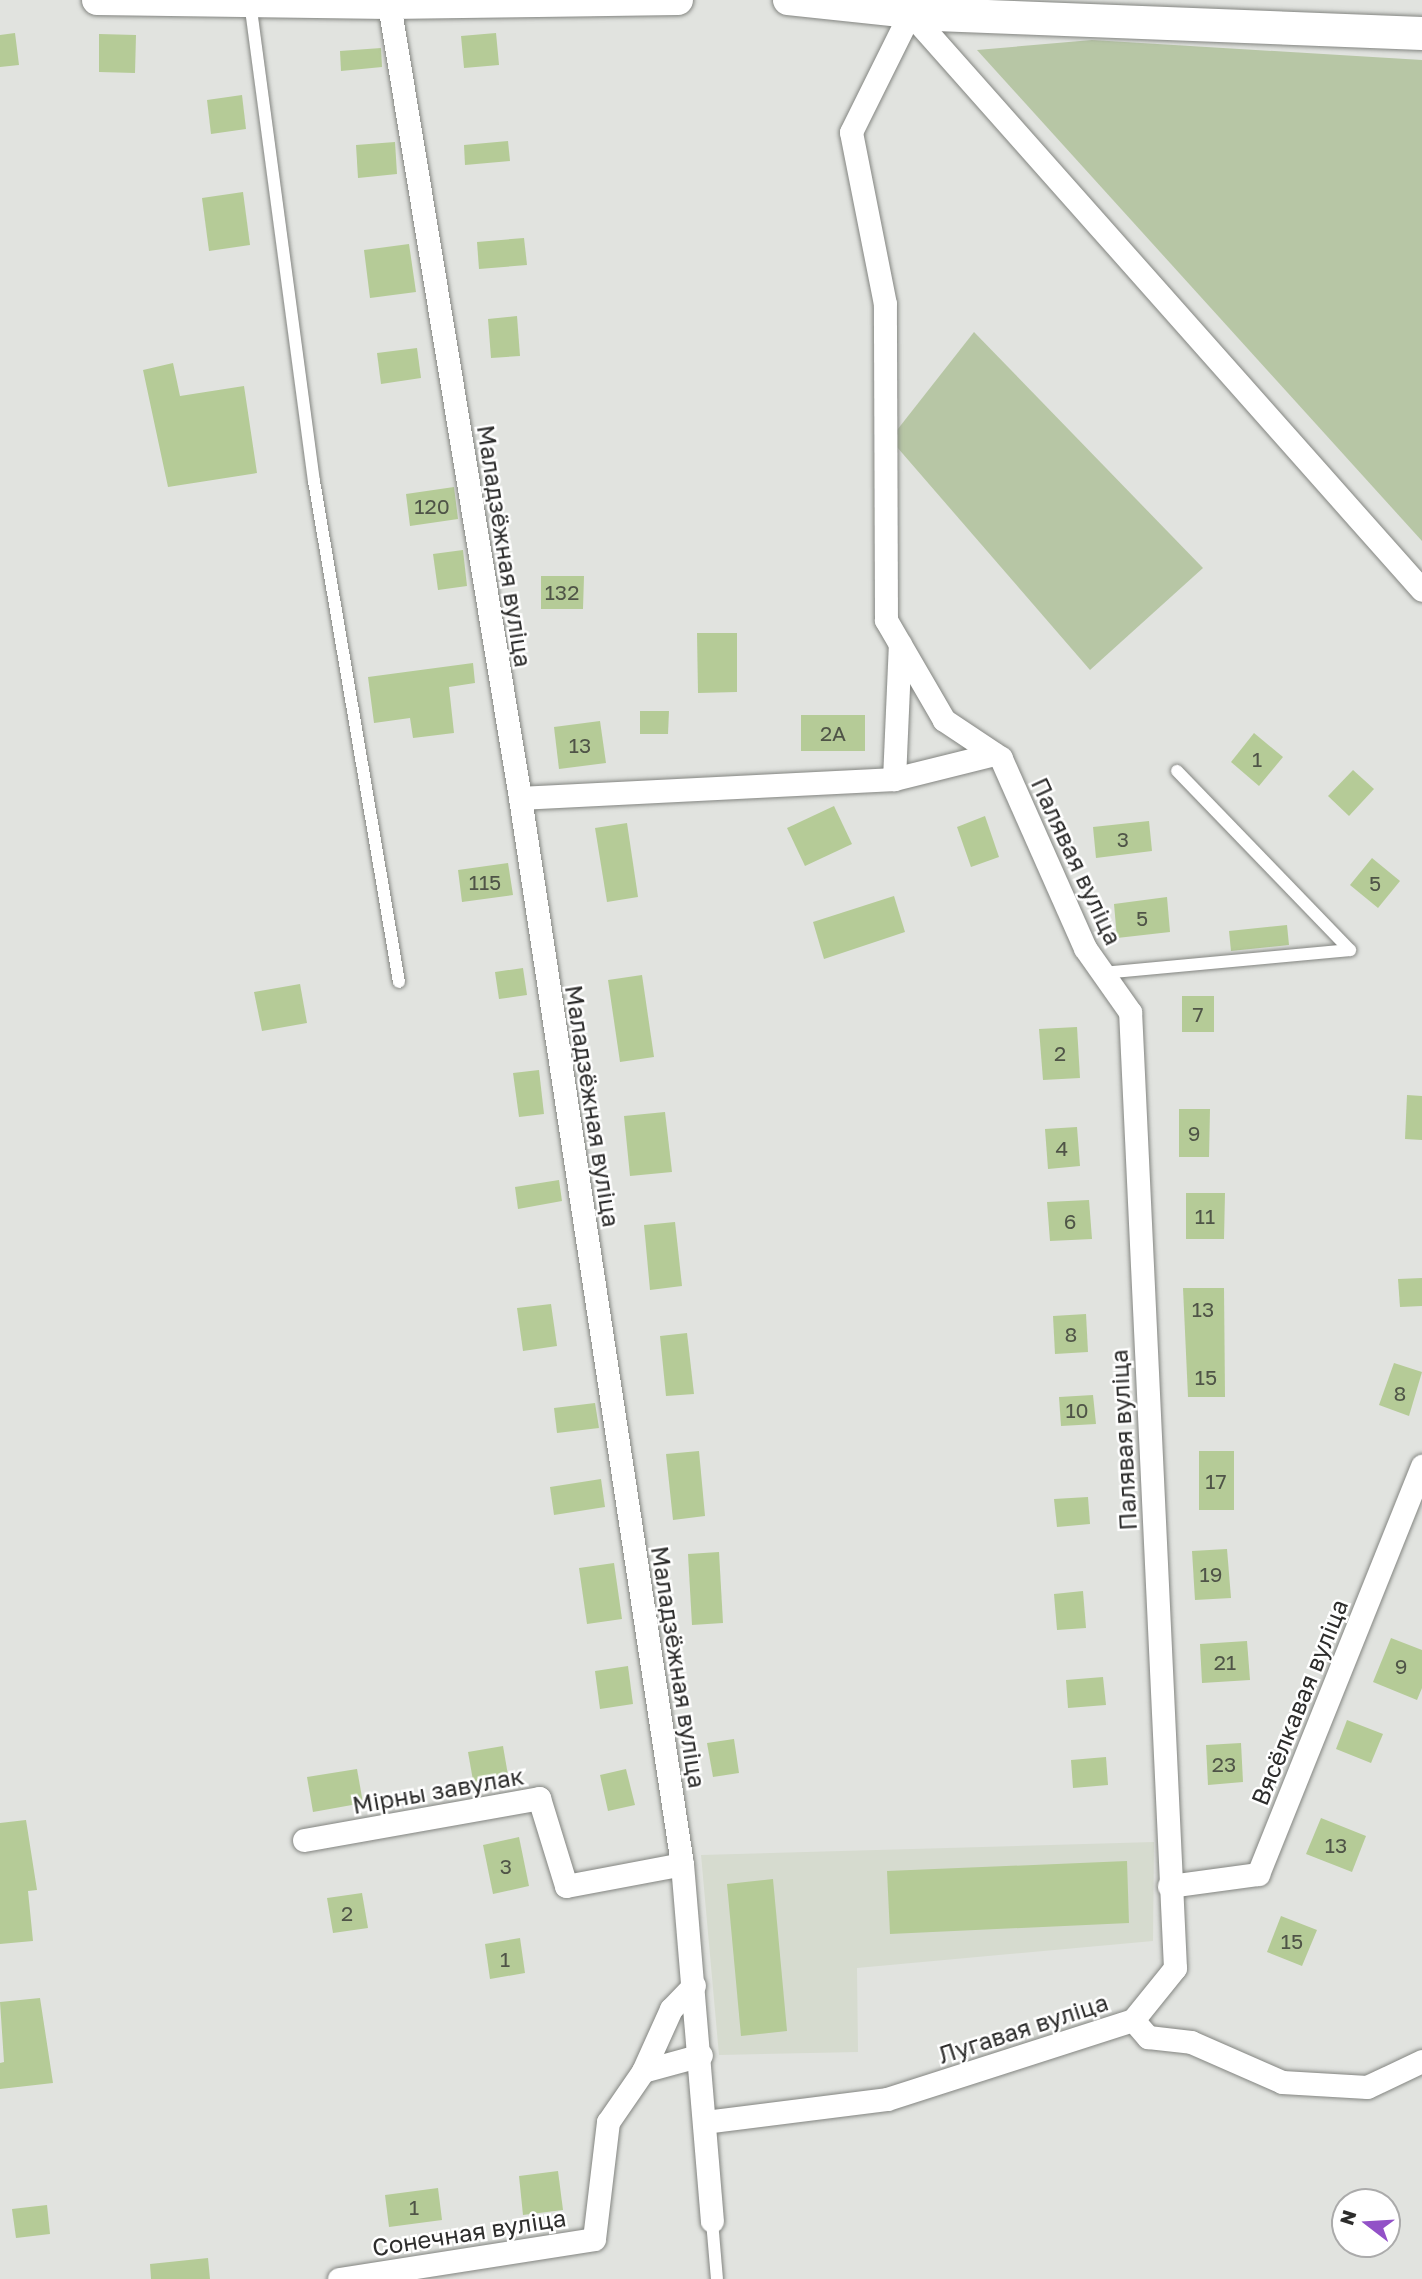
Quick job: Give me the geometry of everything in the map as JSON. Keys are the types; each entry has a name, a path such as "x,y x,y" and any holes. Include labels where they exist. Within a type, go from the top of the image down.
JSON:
{"main road":[{"path":"904,7 1422,33"}],"street":[{"path":"97,0 389,4 678,0"},
{"path":"788,0 904,7 1422,590"},
{"name":"Маладзёжная вуліца","path":"389,4 520,798 682,1864 701,2055 712,2221"},
{"name":"Палявая вуліца","path":"904,7 851,132 885,304 886,620 944,720 1001,758 1085,948 1130,1012 1169,1886 1175,1968 1133,2020"},
{"path":"894,779 900,644"},
{"path":"520,798 894,779 994,754"},
{"name":"Вясёлкавая вуліца","path":"1169,1886 1258,1874 1422,1466"},
{"name":"Мірны завулак","path":"303,1840 539,1798 566,1886 682,1864"},
{"name":"Сонечная вуліца","path":"339,2279 594,2239 607,2122 643,2071 671,2009 694,1985"},
{"name":"Лугавая вуліца","path":"705,2122 887,2099 1133,2020 1148,2037 1191,2042 1282,2082 1367,2087 1422,2061"},
{"path":"643,2071 701,2055"}],"lane":[{"path":"250,2 314,481 399,982"},
{"path":"1102,973 1350,950 1177,771"},
{"path":"712,2221 717,2279"}],"shaded area":[{"path":"1154,1842 1153,1941 857,1968 858,2052 719,2055 701,1855"}],"green space":[{"path":"1092,40 1422,60 1422,541 977,50"},
{"path":"974,332 1203,568 1090,670 890,439"}],"building":[{"path":"15,33 19,65 0,67 0,35"},
{"path":"496,33 499,65 464,68 461,36"},
{"path":"99,34 136,35 135,73 99,72"},
{"path":"381,48 382,67 341,71 340,51"},
{"path":"242,95 246,129 211,134 207,100"},
{"path":"508,141 510,161 465,165 464,145"},
{"path":"395,142 397,174 358,178 356,145"},
{"path":"243,192 250,245 209,251 202,198"},
{"path":"524,238 527,265 479,269 477,242"},
{"path":"409,244 416,292 370,298 364,250"},
{"path":"517,316 520,356 491,358 488,319"},
{"path":"417,348 421,378 381,384 377,353"},
{"path":"173,363 180,396 244,386 257,473 168,487 143,370"},
{"path":"454,487 458,519 410,526 406,494"},
{"path":"463,550 467,586 438,590 433,554"},
{"path":"541,576 584,576 583,609 541,609"},
{"path":"697,633 737,633 737,692 698,693"},
{"path":"473,663 475,683 449,687 454,733 413,738 410,718 374,723 368,677"},
{"path":"640,711 669,711 668,734 640,734"},
{"path":"801,715 865,715 865,751 801,751"},
{"path":"600,721 606,763 559,769 554,727"},
{"path":"1254,733 1283,757 1259,786 1231,762"},
{"path":"1353,770 1374,789 1349,816 1328,796"},
{"path":"834,806 852,844 805,866 787,828"},
{"path":"985,816 999,857 971,867 957,827"},
{"path":"1149,821 1152,851 1096,858 1093,827"},
{"path":"627,823 638,897 607,902 595,828"},
{"path":"1372,858 1400,881 1378,908 1350,885"},
{"path":"508,863 513,895 462,902 458,870"},
{"path":"894,896 905,932 824,959 813,922"},
{"path":"1167,897 1170,932 1117,938 1114,904"},
{"path":"1287,925 1289,945 1231,951 1229,931"},
{"path":"523,968 527,995 499,999 495,972"},
{"path":"642,975 654,1057 620,1062 608,980"},
{"path":"300,984 307,1023 262,1031 254,992"},
{"path":"1182,996 1214,996 1214,1032 1182,1032"},
{"path":"1077,1027 1080,1078 1043,1080 1039,1029"},
{"path":"539,1070 544,1114 519,1117 513,1073"},
{"path":"1407,1095 1422,1096 1422,1140 1405,1139"},
{"path":"1179,1109 1210,1109 1209,1157 1179,1157"},
{"path":"665,1112 672,1172 630,1176 624,1116"},
{"path":"1077,1127 1080,1166 1048,1169 1045,1129"},
{"path":"559,1180 562,1201 518,1209 515,1187"},
{"path":"1186,1193 1225,1193 1224,1239 1186,1239"},
{"path":"1089,1200 1092,1239 1050,1241 1047,1202"},
{"path":"675,1222 682,1286 650,1290 644,1225"},
{"path":"1422,1278 1422,1306 1400,1307 1398,1279"},
{"path":"1183,1288 1224,1288 1225,1397 1188,1397"},
{"path":"551,1304 557,1346 523,1351 517,1308"},
{"path":"1086,1314 1088,1352 1055,1354 1053,1316"},
{"path":"687,1333 694,1394 666,1396 660,1336"},
{"path":"1394,1363 1422,1372 1409,1416 1379,1405"},
{"path":"1093,1395 1096,1424 1061,1426 1059,1397"},
{"path":"595,1403 599,1428 557,1433 554,1408"},
{"path":"699,1451 705,1516 673,1520 666,1454"},
{"path":"1199,1451 1234,1451 1234,1510 1199,1510"},
{"path":"601,1479 605,1507 554,1515 550,1487"},
{"path":"1088,1497 1090,1524 1057,1527 1054,1499"},
{"path":"1227,1549 1231,1598 1195,1600 1192,1551"},
{"path":"719,1552 723,1623 692,1625 688,1554"},
{"path":"614,1563 622,1619 587,1624 579,1568"},
{"path":"1083,1591 1086,1628 1057,1630 1054,1594"},
{"path":"1391,1638 1422,1650 1422,1688 1417,1700 1373,1682"},
{"path":"1247,1641 1250,1680 1202,1683 1200,1644"},
{"path":"628,1666 633,1704 600,1709 595,1671"},
{"path":"1103,1677 1106,1705 1068,1708 1066,1680"},
{"path":"1347,1720 1383,1734 1371,1763 1336,1749"},
{"path":"734,1739 739,1773 713,1777 707,1743"},
{"path":"1241,1743 1243,1782 1208,1785 1206,1745"},
{"path":"503,1746 509,1781 474,1786 468,1752"},
{"path":"1106,1757 1108,1785 1073,1788 1071,1760"},
{"path":"357,1769 363,1803 313,1812 307,1777"},
{"path":"626,1769 635,1805 608,1811 600,1775"},
{"path":"1321,1818 1366,1836 1352,1872 1306,1854"},
{"path":"26,1820 37,1890 28,1891 33,1941 0,1944 0,1823"},
{"path":"519,1837 529,1886 493,1894 483,1845"},
{"path":"1127,1861 1129,1923 890,1934 887,1871"},
{"path":"773,1879 787,2031 741,2036 727,1884"},
{"path":"362,1893 368,1928 333,1933 327,1898"},
{"path":"1281,1916 1317,1930 1302,1966 1267,1952"},
{"path":"520,1938 525,1973 490,1979 485,1944"},
{"path":"40,1998 53,2083 0,2089 0,2063 4,2062 0,2002"},
{"path":"558,2171 563,2210 523,2215 519,2176"},
{"path":"438,2188 442,2220 389,2227 385,2195"},
{"path":"47,2205 50,2234 16,2238 12,2209"},
{"path":"208,2258 210,2279 151,2279 150,2264"}]}
